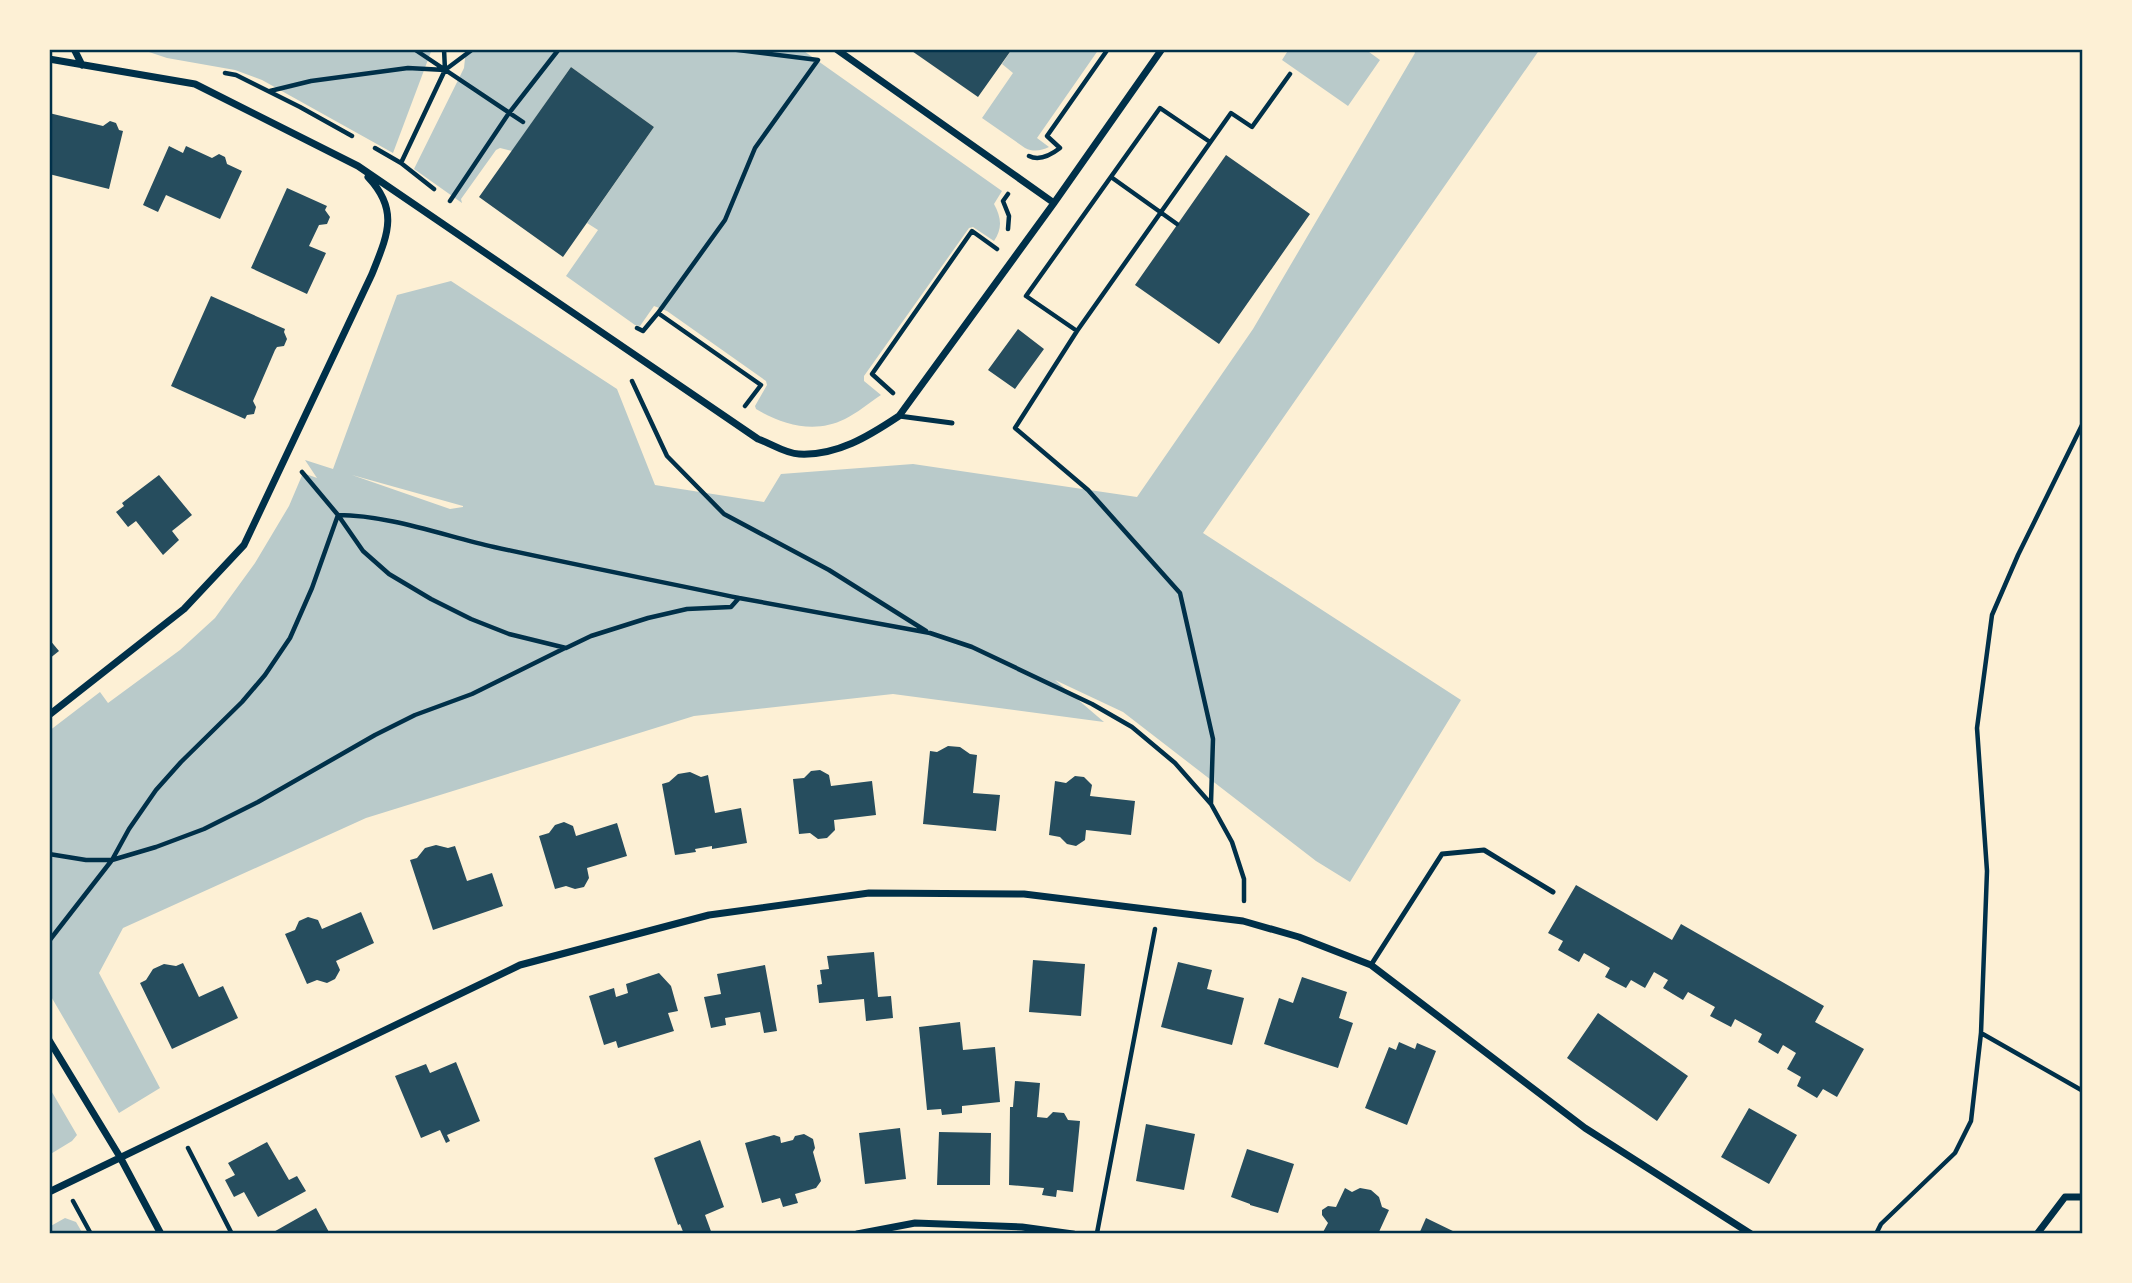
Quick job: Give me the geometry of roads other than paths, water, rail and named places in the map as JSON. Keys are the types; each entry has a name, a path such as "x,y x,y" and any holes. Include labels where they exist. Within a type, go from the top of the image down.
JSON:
{"street":[{"path":"74,49 82,65"},
{"path":"836,49 1054,203"},
{"path":"49,59 195,84 358,166 758,439 797,454 834,450 867,438 900,416 1162,49"},
{"path":"49,715 184,609 244,545 388,235 388,212 379,188 358,166"},
{"path":"49,1192 520,965 709,915 869,893 1024,894 1243,921 1299,937 1371,965 1585,1128 1752,1234"},
{"path":"49,1040 120,1157 161,1234"},
{"path":"2037,1234 2065,1197 2083,1197"},
{"path":"857,1234 915,1223 1022,1227 1073,1234"}],"lane":[{"path":"900,416 952,423"},
{"path":"1371,965 1442,854 1484,850 1553,892"}]}
